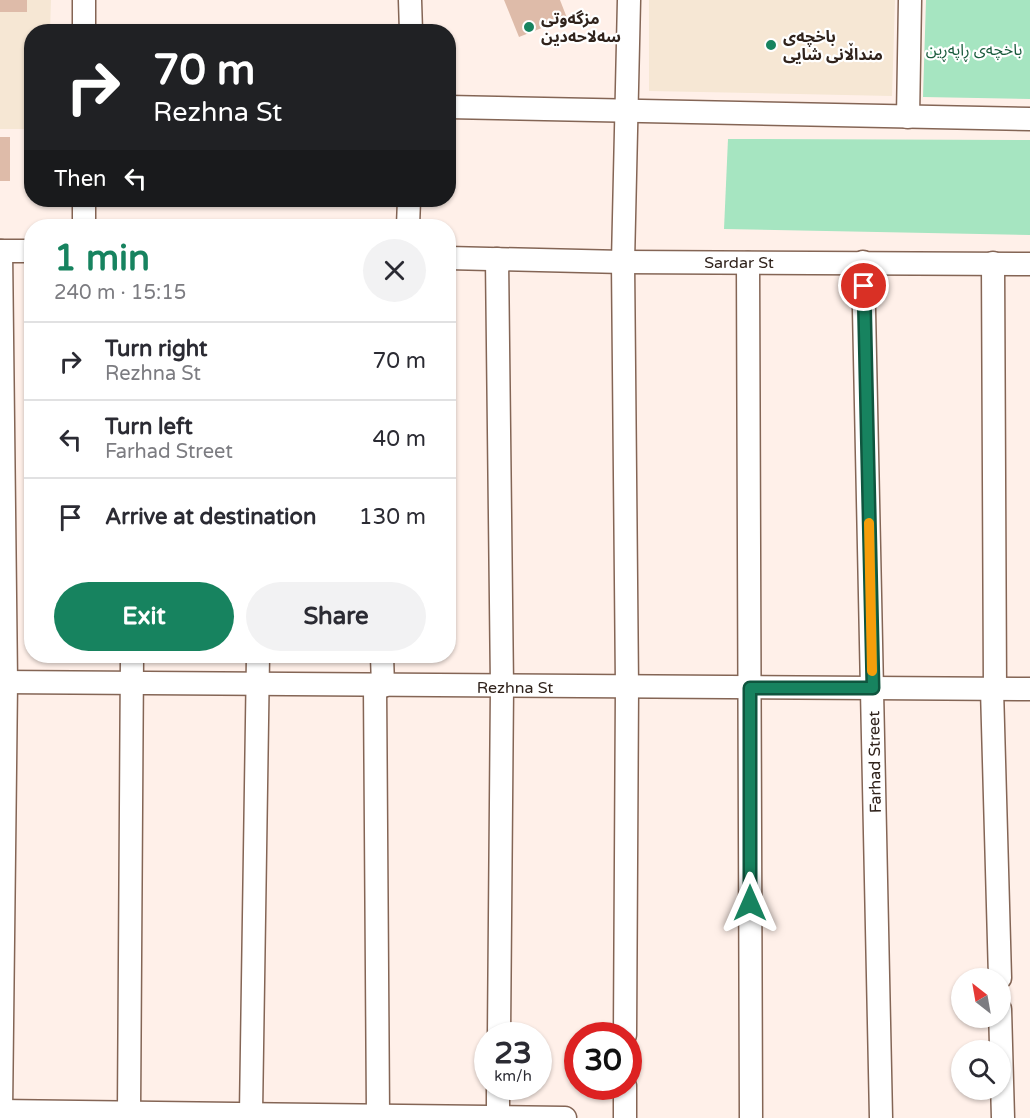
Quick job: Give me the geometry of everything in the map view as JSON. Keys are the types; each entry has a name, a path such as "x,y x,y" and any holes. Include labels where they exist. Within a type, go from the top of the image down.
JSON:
{"street":[{"path":"84,0 84,24"},
{"path":"410,0 411,24"},
{"path":"625,1022 627,687 623,262 629,111 629,0"},
{"path":"908,117 910,0"},
{"path":"456,107 1030,119"},
{"path":"24,251 0,251 3,682 1,1111 565,1118"},
{"name":"Sardar St","path":"456,258 623,262 1030,264"},
{"path":"497,259 502,687 499,1022"},
{"path":"748,262 751,1118"},
{"name":"Farhad Street","path":"863,262 881,1118"},
{"path":"993,263 994,689 1000,968"},
{"path":"129,1112 132,663"},
{"path":"251,1113 258,663"},
{"path":"378,1114 379,686 381,663"},
{"name":"Rezhna St","path":"3,682 1030,689"},
{"path":"1000,1028 1003,1118"},
{"path":"498,1100 498,1118"},
{"path":"625,1100 625,1118"}],"shaded area":[{"path":"0,0 51,0 50,24 24,24 24,129 0,129"},
{"name":"باخچەی منداڵانی شایی","path":"649,0 895,0 892,96 649,91"}],"green space":[{"name":"باخچەی ڕاپەڕین","path":"926,0 1030,0 1030,99 923,97"},
{"path":"728,139 1030,140 1030,235 724,229"}],"building":[{"path":"0,0 27,0 27,12 0,12"},
{"name":"مزگەوتی سەلاحەدین","path":"504,0 560,0 567,18 519,37"},
{"path":"0,137 10,137 10,181 0,181"}],"slow traffic":[{"path":"869,523 872,671"}],"place":[{"name":"مزگەوتی سەلاحەدین","path":"529,27"},
{"name":"باخچەی منداڵانی شایی","path":"771,45"}],"route":[{"path":"750,903 750,688 873,688 864,286"}]}
